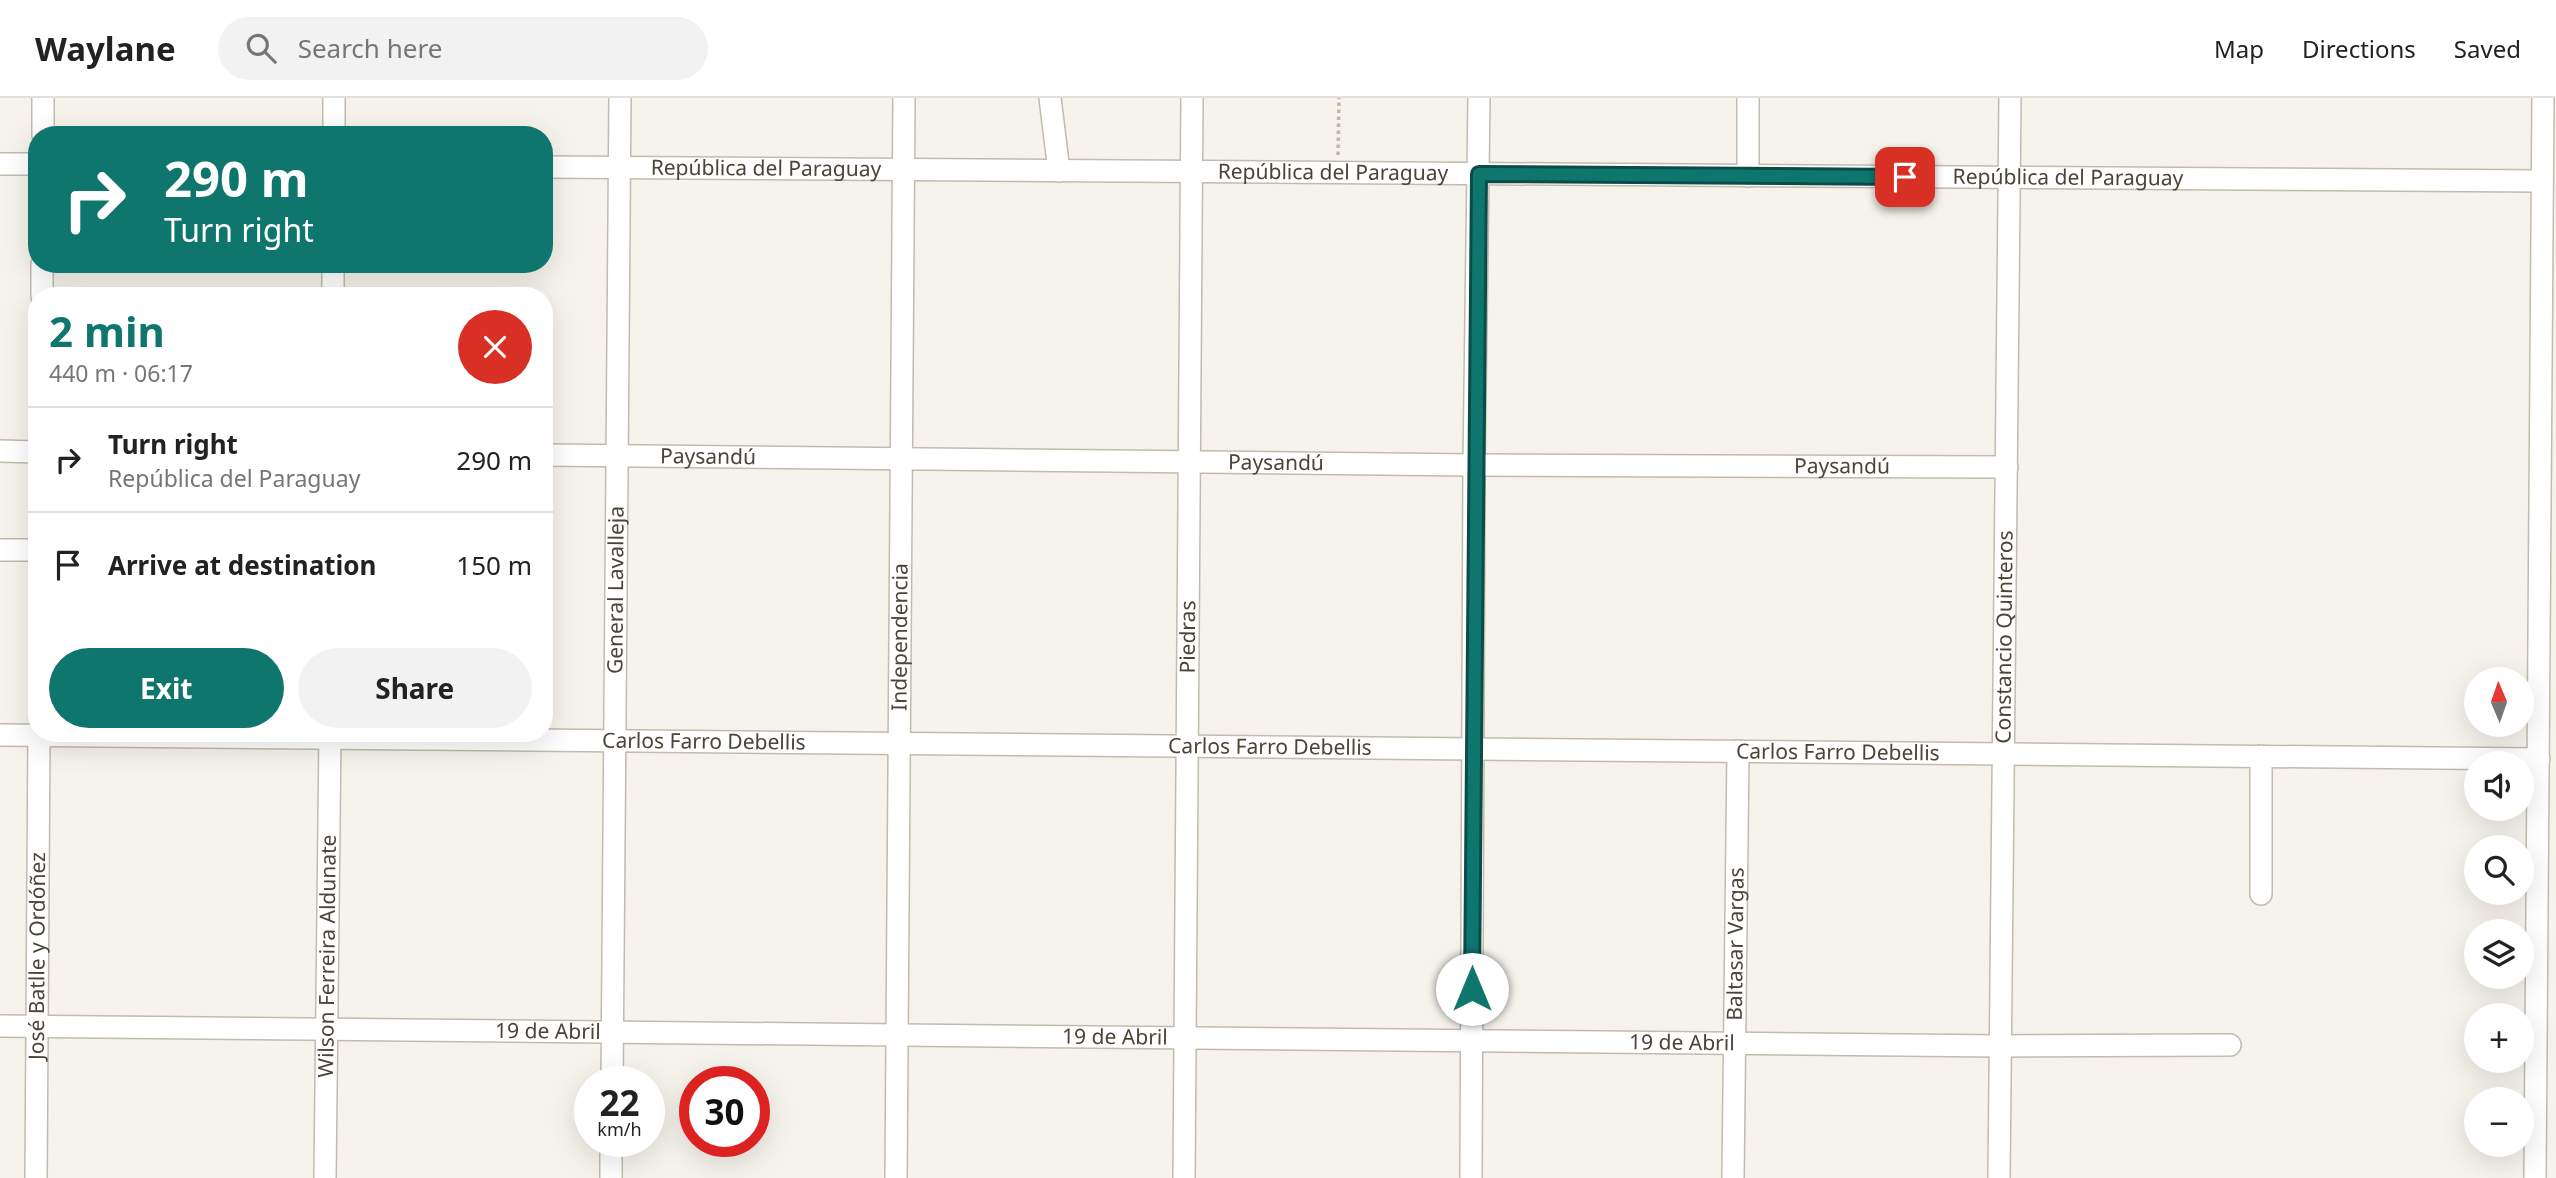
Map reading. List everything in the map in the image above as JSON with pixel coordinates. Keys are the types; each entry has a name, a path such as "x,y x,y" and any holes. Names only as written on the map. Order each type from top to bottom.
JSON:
{"street":[{"path":"43,98 43,126"},
{"path":"334,98 334,126"},
{"name":"General Lavalleja","path":"612,1066 620,98"},
{"name":"Independencia","path":"896,1178 904,98"},
{"path":"1050,98 1059,171"},
{"name":"Piedras","path":"1184,1178 1192,98"},
{"path":"1471,1178 1474,466 1479,98"},
{"path":"1748,98 1748,176"},
{"name":"Constancio Quinteros","path":"1999,1178 2010,98"},
{"path":"2535,1178 2543,98"},
{"path":"0,164 28,164"},
{"name":"República del Paraguay","path":"553,167 2542,181"},
{"path":"0,451 28,452"},
{"name":"Paysandú","path":"553,455 1189,460 1474,466 2007,467"},
{"path":"0,550 28,550"},
{"name":"Carlos Farro Debellis","path":"0,735 28,734"},
{"name":"Carlos Farro Debellis","path":"553,740 900,746 2539,759"},
{"name":"José Batlle y Ordóñez","path":"36,1178 39,742"},
{"name":"Wilson Ferreira Aldunate","path":"325,1178 330,742"},
{"name":"Baltasar Vargas","path":"1732,1178 1738,751"},
{"path":"2261,756 2261,894"},
{"name":"19 de Abril","path":"0,1026 613,1030 1472,1042 2230,1045"},
{"path":"611,1157 611,1178"}],"path":[{"path":"1338,173 1339,98"}],"route":[{"path":"1472,989 1474,466 1479,174 1905,177"}]}
